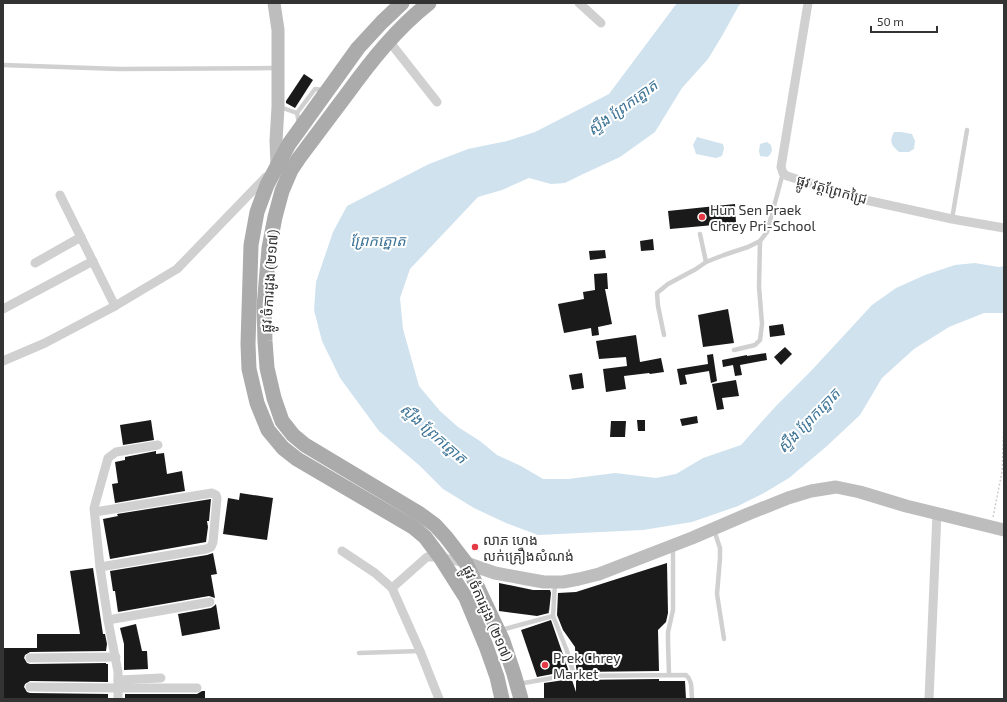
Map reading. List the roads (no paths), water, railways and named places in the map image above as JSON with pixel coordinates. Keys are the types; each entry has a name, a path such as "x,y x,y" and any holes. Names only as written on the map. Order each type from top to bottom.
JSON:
{"main road":[{"name":"ផ្លូវ ចំការដូង (២១៧)","path":"402,3 358,48 327,91 299,120 289,144 284,168 282,191 269,248 264,308 267,368 274,398 282,421 293,435 305,445 420,514 435,525 466,563 503,642 521,699"},
{"name":"ផ្លូវ ចំការដូង (២១៧)","path":"429,3 388,41 284,168 267,185 257,212 251,245 248,344 249,369 257,403 268,430 283,448 297,459 413,527 425,537 440,557 466,598 486,646 497,677 502,699"},
{"path":"249,307 264,308"}],"street":[{"path":"3,361 45,343 116,306 177,269 284,168 276,141 278,107 278,30 274,3"},
{"path":"579,3 601,23"},
{"name":"ផ្លូវ វត្តព្រែកជ្រៃ","path":"808,3 781,167 783,174 861,199 952,219 1004,228"},
{"path":"388,41 437,102"},
{"path":"60,195 116,306"},
{"path":"35,263 81,238"},
{"path":"3,309 93,261"},
{"path":"118,699 118,672 100,567 94,508 108,458 116,452 158,445"},
{"path":"392,588 427,557 440,557 466,563 501,574 538,581 563,582 579,579 599,574 788,498 811,491 836,487 860,492 906,506 998,528"},
{"path":"95,512 212,493 216,495 217,498 213,542 211,546 206,549 100,567"},
{"path":"929,699 937,513"},
{"path":"342,551 375,573 392,588 440,699"},
{"path":"108,620 210,602"},
{"path":"30,658 116,657"},
{"path":"118,684 161,678"},
{"path":"30,687 118,684 197,688"}],"lane":[{"path":"3,65 119,69 278,68"},
{"path":"278,107 299,120"},
{"path":"952,219 967,130"},
{"path":"664,336 657,293 668,284 706,262 724,254 748,247 760,241 767,232 783,174"},
{"path":"700,234 706,262"},
{"path":"734,350 755,345 760,340 762,324 758,287 760,241"},
{"path":"714,528 720,548 717,594 724,639"},
{"path":"669,674 668,632 673,610 673,545"},
{"path":"555,582 553,616 567,650 574,675"},
{"path":"498,631 553,616"},
{"path":"360,653 420,650"},
{"path":"517,684 546,678 574,675 686,675 689,677 692,699"}],"water":[{"name":"ព្រែកត្នោត","path":"677,3 741,3 708,59 682,88 655,132 620,157 565,183 551,184 529,178 502,190 478,197 410,269 400,298 403,329 419,386 440,411 458,427 480,441 497,455 521,466 543,479 568,479 615,473 656,478 676,474 703,458 741,445 872,305 896,288 925,275 955,265 975,263 999,267 1004,266 1004,313 984,313 949,327 914,349 882,378 860,415 827,446 789,478 738,506 692,522 643,530 538,535 506,523 474,508 443,489 420,466 379,431 340,378 322,341 314,310 316,282 333,232 347,206 429,164 468,149 507,141 535,132 609,94"},
{"path":"894,132 912,134 915,141 914,149 909,152 899,152 891,141"},
{"path":"697,137 723,144 724,149 722,156 716,158 696,154 693,145"},
{"path":"767,142 771,145 772,150 770,155 767,157 760,156 760,144"}],"place":[{"name":"Hun Sen Praek Chrey Pri-School","path":"702,217"},
{"name":"លាភ ហេង លក់គ្រឿងសំណង់","path":"475,547"},
{"name":"Prek Chrey Market","path":"545,665"}],"water label":[{"name":"ស្ទឹង ព្រែកត្នោត","path":"622,107"},
{"name":"ស្ទឹង ព្រែកត្នោត","path":"808,420"},
{"name":"ស្ទឹង ព្រែកត្នោត","path":"434,433"}]}
